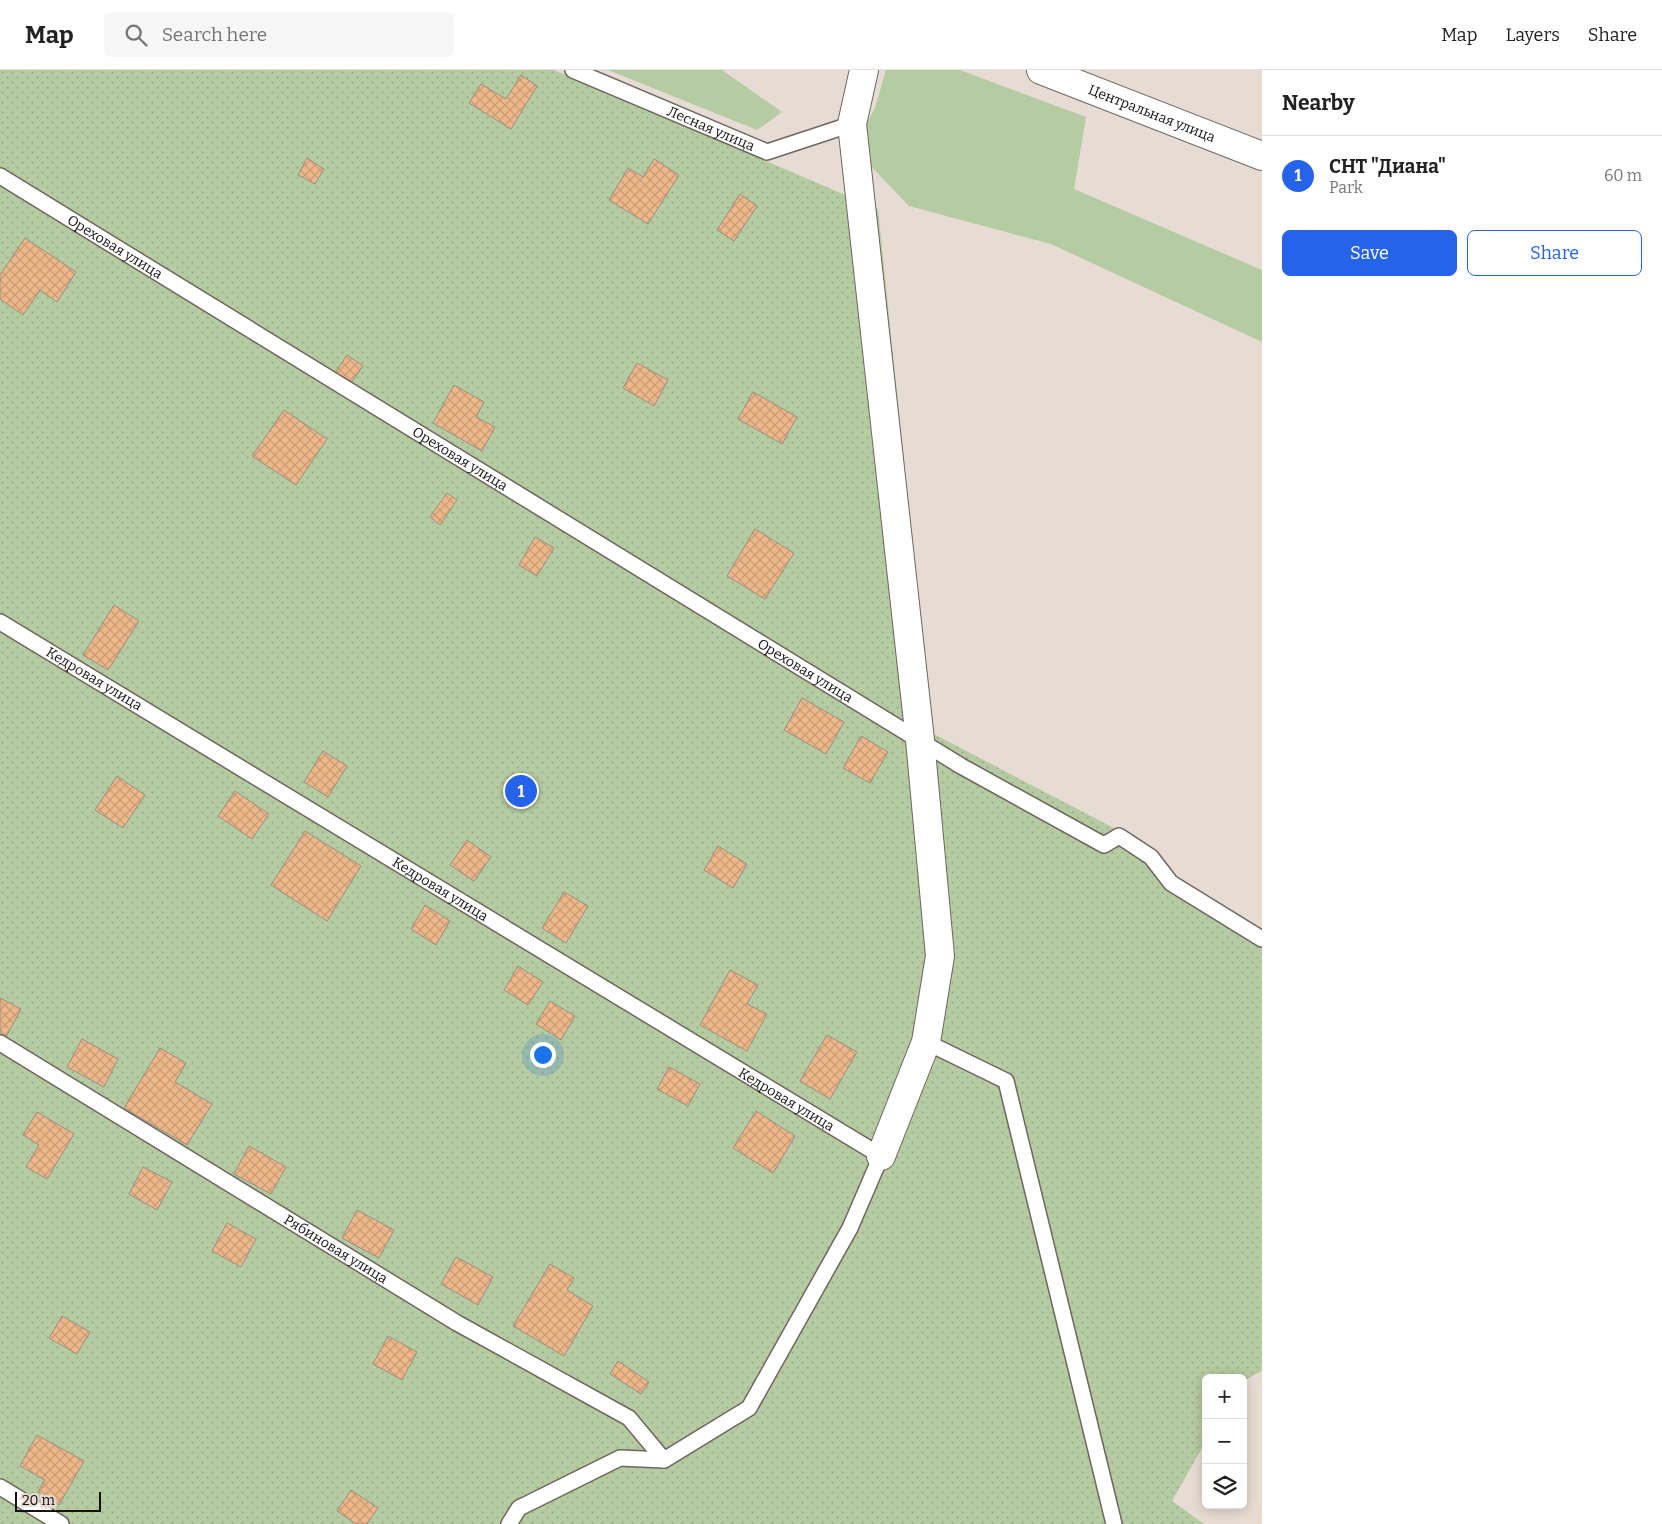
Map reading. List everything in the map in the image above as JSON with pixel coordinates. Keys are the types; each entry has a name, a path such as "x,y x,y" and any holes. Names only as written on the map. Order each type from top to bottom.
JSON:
{"street":[{"path":"864,70 852,124 920,740 940,956 926,1042 881,1156"},
{"name":"Центральная улица","path":"1041,70 1262,156"}],"lane":[{"name":"Лесная улица","path":"573,70 767,152 852,124"},
{"name":"Ореховая улица","path":"0,176 962,766 1104,845 1120,836 1151,857 1171,882 1262,939"},
{"name":"Кедровая улица","path":"0,622 224,756 660,1024 881,1156"},
{"path":"926,1042 1006,1082 1114,1524"},
{"name":"Рябиновая улица","path":"0,1043 457,1323 629,1418 664,1460"},
{"path":"509,1524 519,1508 620,1458 664,1460 749,1408 850,1228 881,1156"},
{"path":"0,1487 61,1524"}],"green space":[{"path":"0,70 554,70 878,209 932,733 1154,849 1173,877 1262,933 1262,1371 1247,1379 1247,1374 1202,1374 1202,1448 1172,1501 1204,1524 0,1524"},
{"path":"608,70 722,70 782,112 757,130"},
{"path":"886,70 960,70 1086,117 1074,189 1262,270 1262,342 1051,244 909,206 861,156 859,137 875,108"}],"building":[{"path":"521,75 537,86 511,129 469,103 481,84 506,99"},
{"path":"307,158 324,169 315,184 298,175"},
{"path":"654,159 679,175 648,224 609,200 628,168 643,177"},
{"path":"740,194 757,206 734,241 717,230"},
{"path":"25,238 76,272 57,302 40,290 23,315 0,299 0,275"},
{"path":"347,355 363,366 350,384 335,373"},
{"path":"637,363 668,380 654,406 623,388"},
{"path":"454,385 484,402 476,417 495,427 482,451 433,423"},
{"path":"753,392 797,417 782,444 738,419"},
{"path":"284,410 327,439 296,485 252,456"},
{"path":"447,493 457,500 440,525 430,517"},
{"path":"755,529 794,553 765,599 727,576"},
{"path":"535,537 554,548 537,576 519,565"},
{"path":"114,605 139,621 108,670 83,655"},
{"path":"802,698 844,722 826,754 784,730"},
{"path":"861,736 888,752 870,783 843,768"},
{"path":"323,751 347,766 328,797 304,782"},
{"path":"117,776 145,795 123,828 95,810"},
{"path":"235,791 269,814 252,839 218,816"},
{"path":"305,831 361,866 327,921 271,885"},
{"path":"467,840 491,857 474,881 450,865"},
{"path":"718,846 747,864 733,888 704,870"},
{"path":"564,892 588,906 566,943 542,928"},
{"path":"425,905 450,921 436,945 411,929"},
{"path":"518,966 543,982 528,1005 504,990"},
{"path":"730,970 758,985 747,1004 767,1014 747,1051 700,1025"},
{"path":"0,998 21,1009 6,1037 0,1033"},
{"path":"550,1001 575,1016 561,1040 536,1024"},
{"path":"827,1035 857,1052 830,1099 800,1081"},
{"path":"82,1039 118,1059 104,1087 67,1067"},
{"path":"160,1048 186,1063 175,1082 212,1104 187,1145 124,1108"},
{"path":"669,1067 700,1084 688,1106 657,1089"},
{"path":"756,1111 795,1136 773,1173 733,1148"},
{"path":"37,1112 74,1134 47,1179 26,1167 39,1145 23,1135"},
{"path":"249,1146 286,1167 271,1194 234,1174"},
{"path":"143,1167 172,1182 157,1210 129,1194"},
{"path":"357,1210 394,1230 379,1258 342,1238"},
{"path":"227,1223 256,1239 241,1267 212,1251"},
{"path":"456,1257 493,1277 478,1305 441,1284"},
{"path":"550,1264 574,1278 567,1290 593,1306 564,1356 513,1326"},
{"path":"62,1316 90,1332 77,1354 49,1338"},
{"path":"388,1336 417,1352 402,1380 373,1364"},
{"path":"618,1361 649,1382 641,1394 610,1374"},
{"path":"37,1435 84,1461 59,1505 38,1492 45,1480 20,1466"},
{"path":"351,1490 378,1508 367,1524 356,1524 337,1511"}],"place":[{"name":"СНТ \"Диана\"","path":"521,791"}]}
